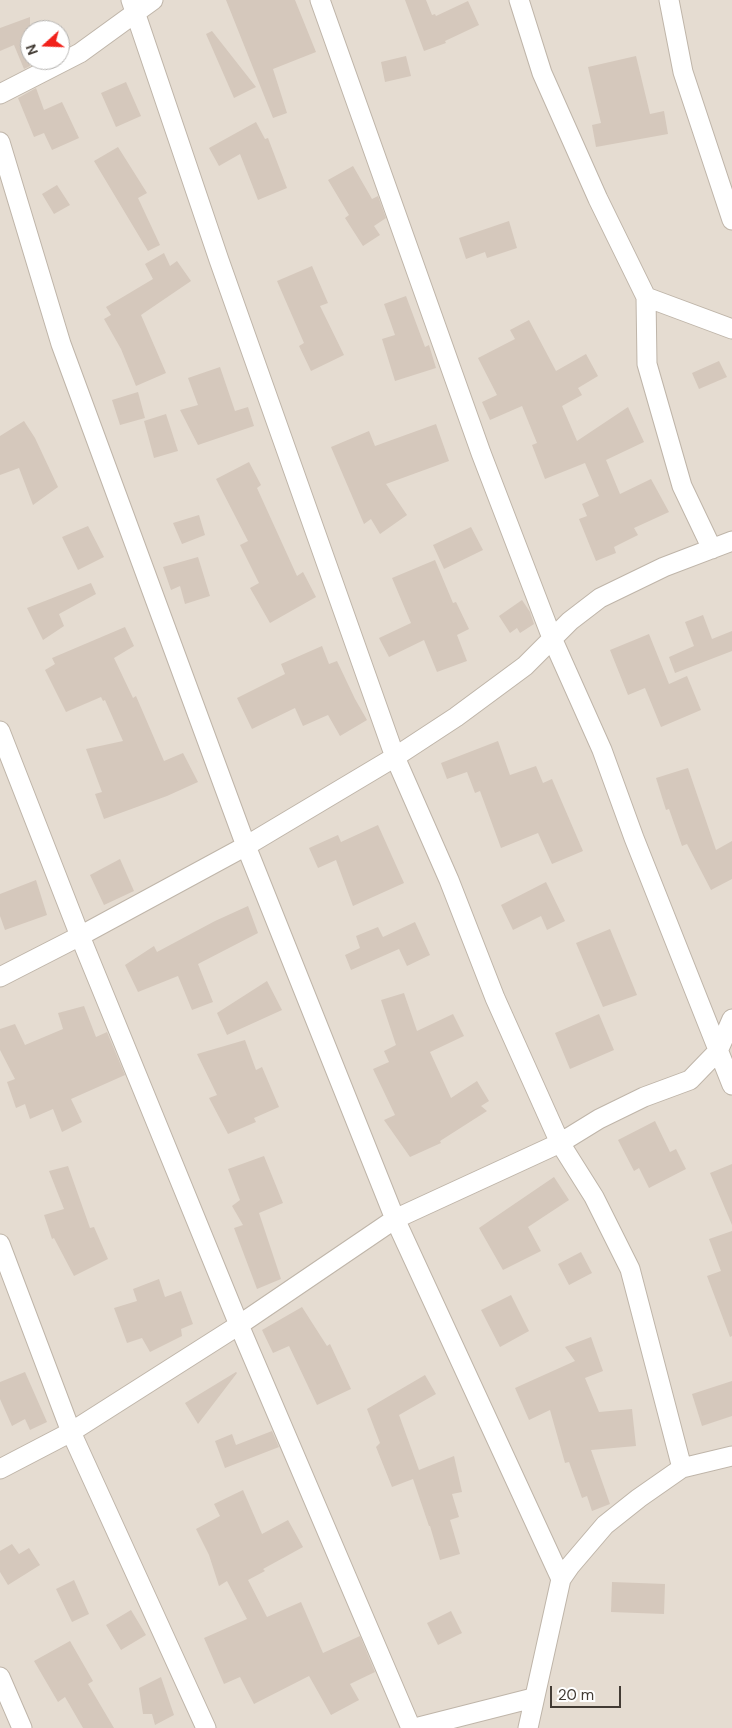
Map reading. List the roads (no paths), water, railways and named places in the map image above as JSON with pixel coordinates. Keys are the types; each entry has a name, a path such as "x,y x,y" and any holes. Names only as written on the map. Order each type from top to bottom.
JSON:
{"street":[{"path":"0,94 80,53 133,6 153,0"},
{"path":"320,0 481,453 552,638 602,750 634,838 732,1085"},
{"path":"519,0 542,72 598,199 646,297 647,364 682,486 712,549"},
{"path":"669,0 683,72 732,220"},
{"path":"133,6 222,269 395,757 448,880 495,998 560,1143 594,1197 630,1270 682,1468"},
{"path":"0,142 60,344 246,846 395,1219 561,1579"},
{"path":"646,297 732,329"},
{"path":"0,977 246,846 395,757 525,666 570,620 600,598 664,567 732,541"},
{"path":"0,731 80,936 239,1325 411,1728"},
{"path":"0,1469 71,1432 239,1325 395,1219 560,1143 599,1119 629,1104 690,1080 718,1052 732,1020"},
{"path":"0,1244 71,1432 206,1728"},
{"path":"528,1728 533,1698 561,1579 570,1566 605,1525 682,1468 732,1456"},
{"path":"0,1677 22,1728"},
{"path":"415,1728 533,1698"}]}
